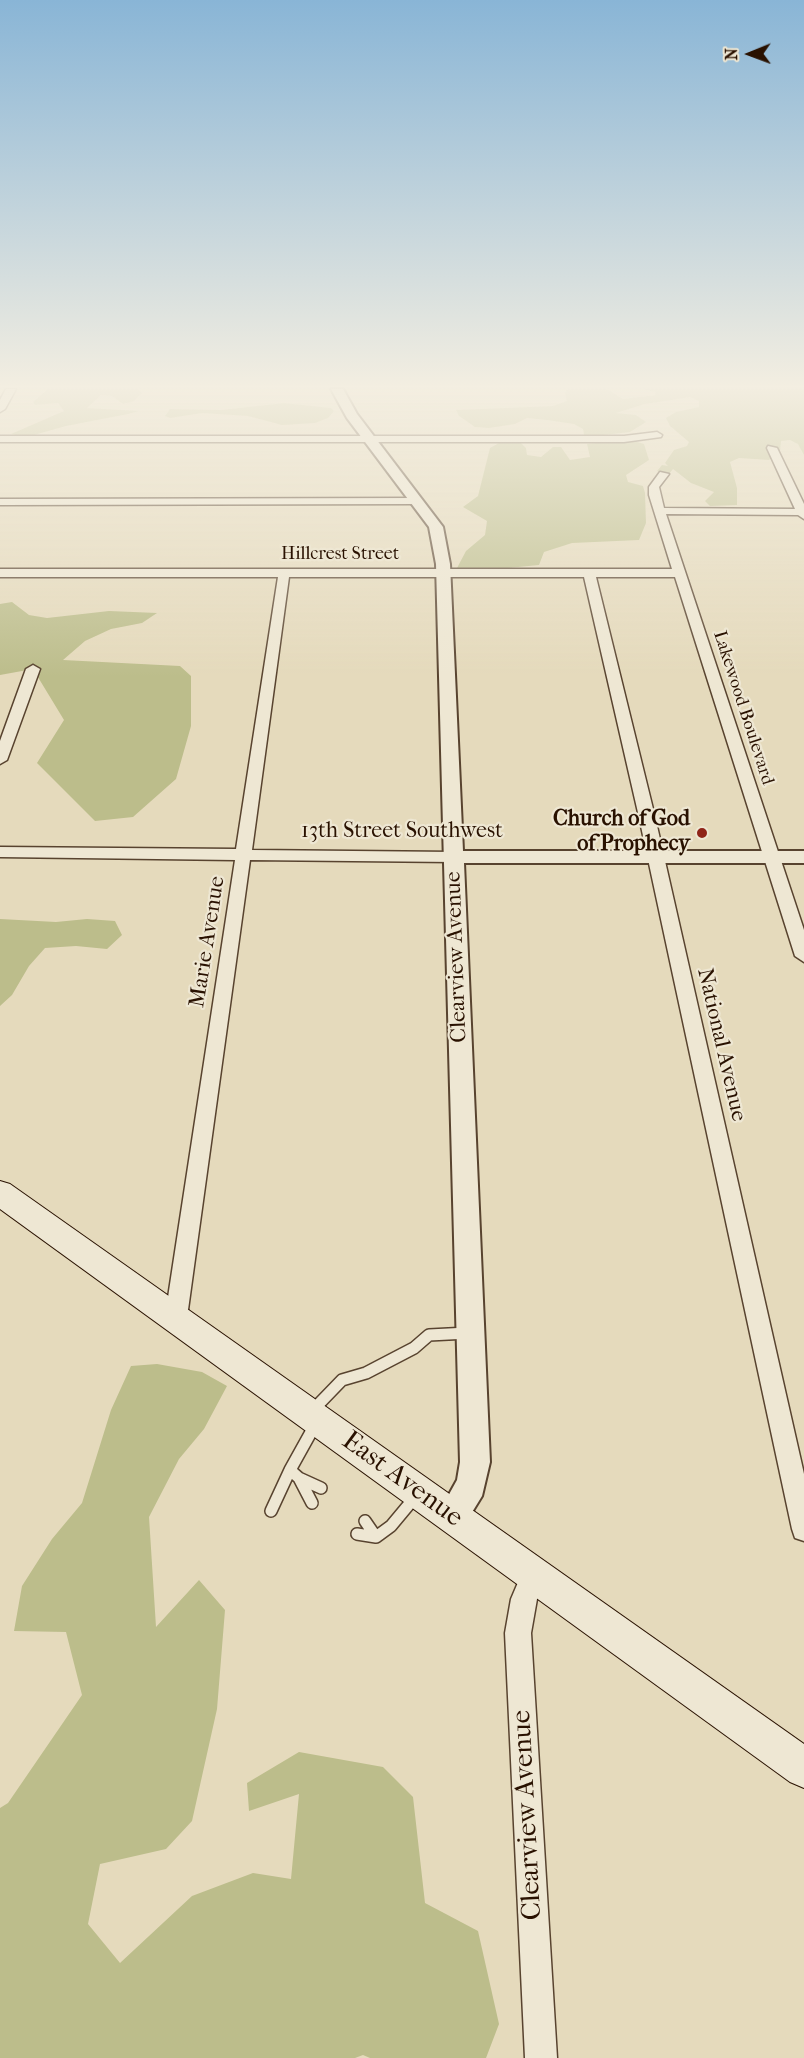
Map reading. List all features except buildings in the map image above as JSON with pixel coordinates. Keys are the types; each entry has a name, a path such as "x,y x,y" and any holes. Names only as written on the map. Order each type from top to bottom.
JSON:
{"main road":[{"name":"East Avenue","path":"0,1192 804,1768"}],"street":[{"name":"Clearview Avenue","path":"404,485 436,527 440,541 442,573 475,1468 471,1485 452,1516"},
{"name":"Lakewood Boulevard","path":"656,485 659,511 804,956"},
{"path":"659,511 803,513 790,485"},
{"path":"0,502 417,501"},
{"name":"Hillcrest Street","path":"0,573 680,573"},
{"name":"Marie Avenue","path":"176,1317 284,573"},
{"name":"National Avenue","path":"589,573 655,857 804,1529"},
{"path":"0,760 33,669"},
{"name":"13th Street Southwest","path":"0,852 244,856 804,857"},
{"name":"Clearview Avenue","path":"534,1575 524,1599 518,1633 542,2058"}],"lane":[{"path":"271,1511 295,1474 314,1417 342,1380 366,1373 414,1348 429,1335 470,1333"},
{"path":"295,1474 321,1488"},
{"path":"295,1474 312,1503"},
{"path":"357,1534 375,1537 391,1526 419,1492"},
{"path":"366,1521 375,1537"}],"green space":[{"path":"481,485 639,485 643,486 645,493 646,523 639,540 572,543 544,552 539,565 487,570 457,568 466,551 485,535 487,521 463,507 478,496"},
{"path":"696,485 736,485 737,505 710,506 705,501 714,492"},
{"path":"12,602 29,615 47,618 109,611 157,613 142,623 111,629 85,641 63,660 180,666 191,676 191,726 176,779 133,817 95,821 37,763 64,720 33,669 0,675 0,604"},
{"path":"0,919 56,922 87,919 115,921 122,935 107,949 76,946 45,948 29,966 12,995 0,1006"},
{"path":"157,1364 202,1372 227,1386 204,1429 179,1459 149,1517 156,1627 199,1580 225,1610 217,1709 192,1821 166,1849 100,1864 88,1924 120,1963 192,1896 253,1873 291,1879 299,1794 249,1811 247,1783 299,1752 383,1767 413,1797 425,1903 478,1931 499,2024 486,2058 370,2058 363,2055 355,2058 0,2058 0,1808 8,1803 82,1695 66,1632 14,1631 22,1586 52,1539 82,1503 111,1410 131,1366"}],"place":[{"name":"Church of God of Prophecy","path":"702,833"}]}
